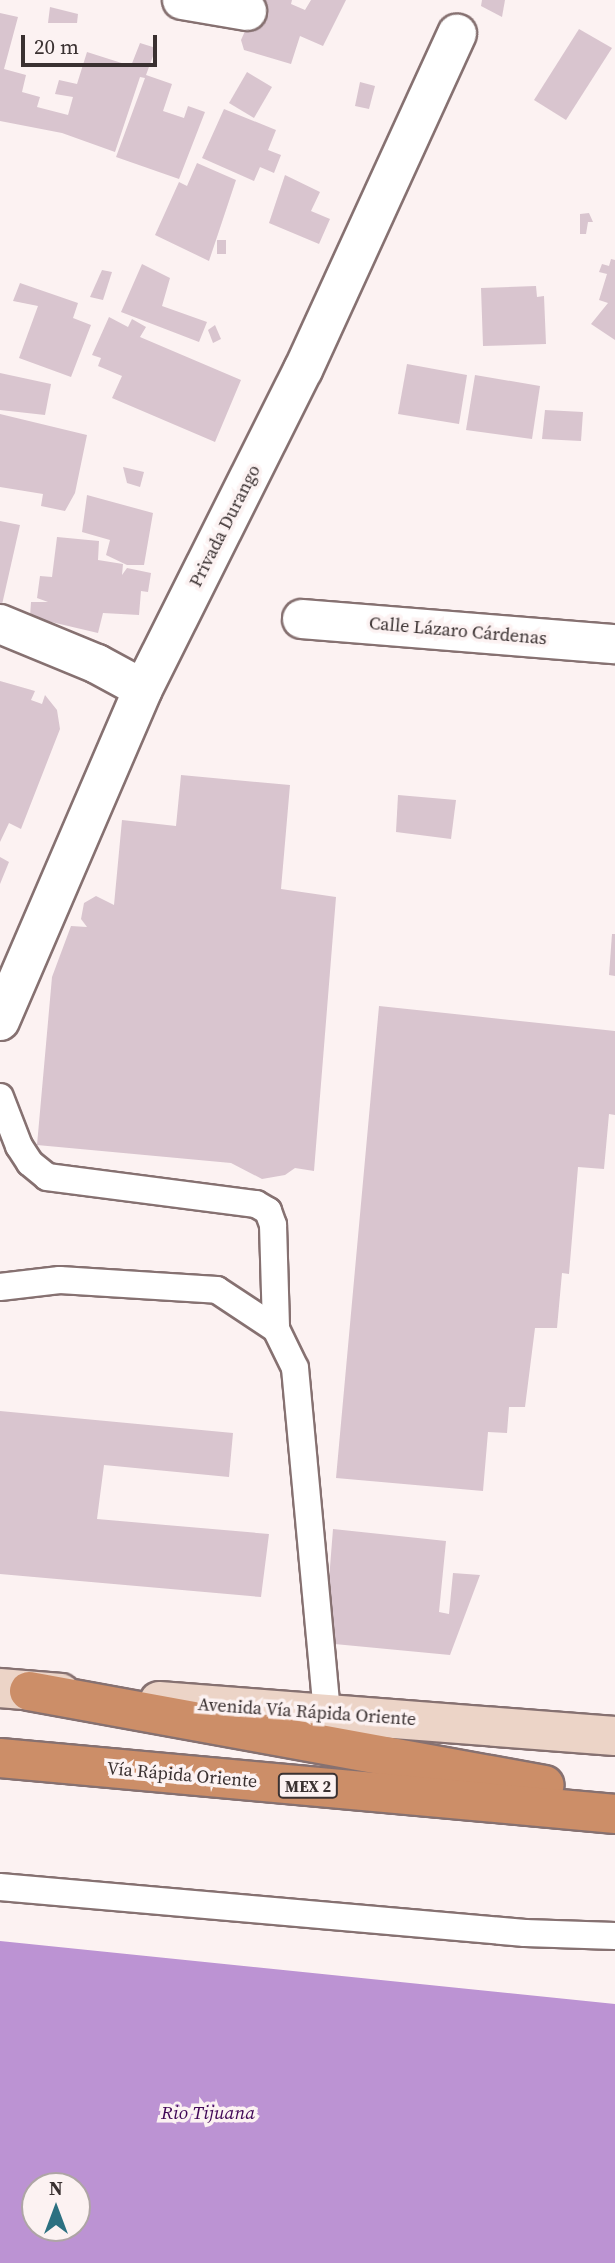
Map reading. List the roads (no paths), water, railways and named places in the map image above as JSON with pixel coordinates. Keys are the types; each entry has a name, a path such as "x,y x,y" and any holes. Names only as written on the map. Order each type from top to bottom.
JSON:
{"highway":[{"path":"15,1689 615,1798"},
{"name":"Vía Rápida Oriente","path":"0,1758 615,1814"}],"main road":[{"name":"Avenida Vía Rápida Oriente","path":"15,1689 615,1736"}],"street":[{"path":"182,0 247,11"},
{"name":"Privada Durango","path":"0,1021 143,689 303,370 457,34"},
{"name":"Calle Lázaro Cárdenas","path":"302,619 615,644"},
{"path":"0,624 97,664 143,689"}],"lane":[{"path":"0,1097 19,1146 30,1163 47,1177 256,1204 268,1211 274,1225 276,1329 295,1368 327,1713"},
{"path":"0,1287 60,1280 217,1290 276,1329"},
{"path":"0,1887 526,1933 615,1936"}],"water":[{"name":"Rio Tijuana","path":"0,1941 615,2004 615,2263 0,2263"}]}
